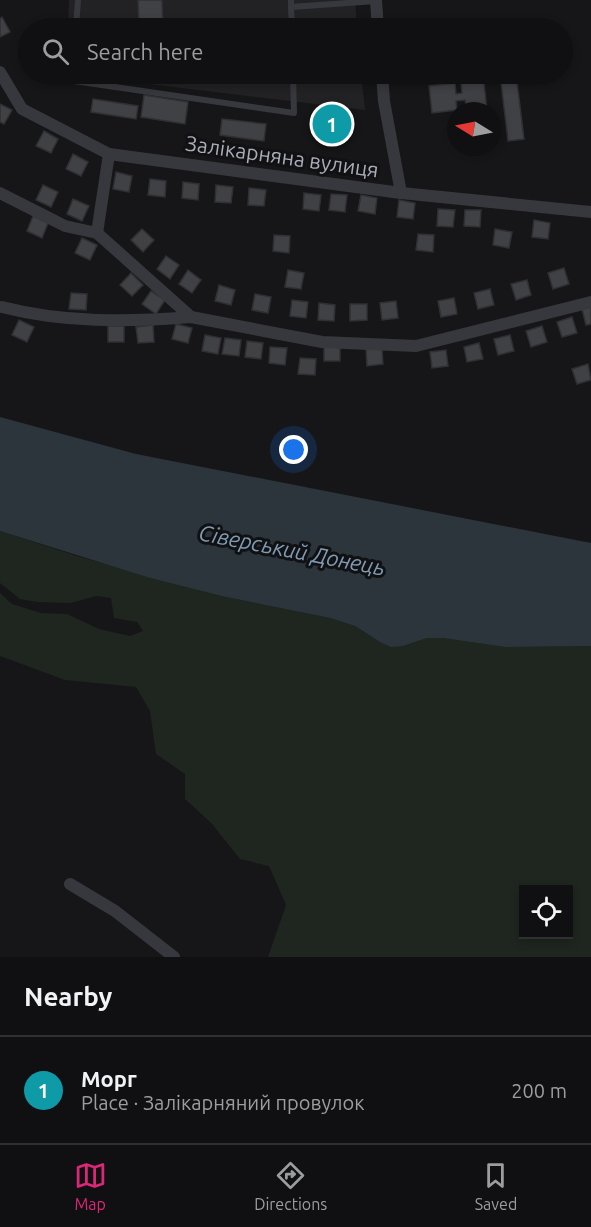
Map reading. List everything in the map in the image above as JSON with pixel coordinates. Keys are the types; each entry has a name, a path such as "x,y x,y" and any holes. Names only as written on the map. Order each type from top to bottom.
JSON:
{"street":[{"path":"376,1 377,18"},
{"name":"Залікарняна вулиця","path":"0,72 22,109 109,154 401,193 591,212"},
{"path":"383,84 401,193"},
{"path":"97,233 109,154"},
{"path":"0,193 66,226 97,233 191,317"},
{"path":"2,307 34,316 128,322 191,317 322,342 416,345 591,302"},
{"path":"70,884 115,912 174,957"}],"lane":[{"path":"77,18 78,0"},
{"path":"292,18 291,3 376,1"},
{"path":"95,84 294,113 293,84"}],"shaded area":[{"path":"69,0 355,0 356,18 68,18"},
{"path":"149,84 362,84 365,110"},
{"path":"0,531 80,557 226,597 330,618 355,626 380,642 403,646 427,638 443,638 505,647 591,646 591,957 268,957 286,905 269,866 240,859 212,824 185,799 185,774 156,754 150,711 136,687 65,680 0,656 0,593 12,604 41,613 67,614 99,629 130,636 143,631 137,622 114,618 111,598 96,596 71,603 20,599 0,583"}],"water":[{"name":"Сіверський Донець","path":"0,417 136,454 591,543 591,646 505,647 443,638 427,638 403,646 391,647 355,626 330,618 226,597 147,577 0,531"}],"building":[{"path":"138,0 162,0 163,18 139,18"},
{"path":"2,17 10,32 0,37 0,19"},
{"path":"455,84 456,94 462,93 461,84 484,84 486,102 465,102 465,100 447,102 447,111 432,113 429,86"},
{"path":"501,84 517,84 524,139 508,141"},
{"path":"144,95 188,102 185,124 141,117"},
{"path":"93,99 138,106 136,119 91,112"},
{"path":"0,104 12,110 4,124 0,122"},
{"path":"339,114 341,131 325,133 323,117"},
{"path":"222,119 266,124 264,141 220,135"},
{"path":"44,131 58,139 51,153 36,146"},
{"path":"73,154 88,162 81,176 66,169"},
{"path":"116,172 132,176 129,192 113,189"},
{"path":"150,179 166,181 165,197 148,195"},
{"path":"183,182 199,184 198,200 182,198"},
{"path":"43,185 58,192 51,207 36,200"},
{"path":"216,185 233,187 231,203 215,202"},
{"path":"249,188 266,190 264,206 248,205"},
{"path":"304,193 321,195 319,211 303,209"},
{"path":"331,194 347,195 345,212 329,210"},
{"path":"361,195 377,198 375,214 358,211"},
{"path":"73,199 89,206 82,221 67,214"},
{"path":"399,200 415,203 413,219 397,217"},
{"path":"438,209 455,210 453,227 437,226"},
{"path":"465,210 481,210 480,227 464,226"},
{"path":"33,216 48,223 42,238 27,231"},
{"path":"534,220 550,223 548,239 532,237"},
{"path":"142,229 154,240 143,252 131,240"},
{"path":"495,229 512,232 509,248 493,245"},
{"path":"418,234 434,235 433,252 416,250"},
{"path":"274,235 290,236 289,253 273,251"},
{"path":"82,238 97,245 90,260 75,253"},
{"path":"166,256 179,265 170,279 157,269"},
{"path":"564,268 569,284 553,289 548,273"},
{"path":"188,270 201,280 192,293 179,284"},
{"path":"288,270 304,273 301,289 285,287"},
{"path":"131,273 143,285 132,296 120,285"},
{"path":"527,280 531,295 516,300 511,284"},
{"path":"219,285 235,290 231,305 215,301"},
{"path":"490,289 494,305 478,309 474,293"},
{"path":"151,291 165,300 156,314 142,304"},
{"path":"71,293 87,294 86,310 69,309"},
{"path":"255,294 271,297 268,313 252,310"},
{"path":"454,298 457,314 441,317 438,301"},
{"path":"292,300 308,302 306,318 290,316"},
{"path":"396,301 398,318 382,320 380,303"},
{"path":"319,303 335,305 334,321 318,320"},
{"path":"350,304 367,304 367,320 350,321"},
{"path":"591,307 591,324 586,325 582,309"},
{"path":"572,317 577,333 562,337 557,322"},
{"path":"19,320 34,327 27,342 12,335"},
{"path":"176,324 192,328 188,343 172,339"},
{"path":"153,325 154,342 138,343 136,327"},
{"path":"108,326 124,326 124,342 108,342"},
{"path":"542,326 547,342 531,347 526,331"},
{"path":"205,335 221,338 218,354 202,351"},
{"path":"510,335 514,351 498,355 494,339"},
{"path":"225,338 241,340 239,356 222,354"},
{"path":"247,341 263,343 261,359 245,357"},
{"path":"479,343 483,359 467,362 464,347"},
{"path":"324,345 340,345 340,361 324,361"},
{"path":"270,347 287,348 285,365 269,363"},
{"path":"382,348 383,364 367,366 366,349"},
{"path":"446,350 448,366 432,368 430,352"},
{"path":"300,358 316,359 315,375 298,374"},
{"path":"588,364 591,380 577,384 572,369"}],"place":[{"name":"Морг","path":"332,124"}]}
